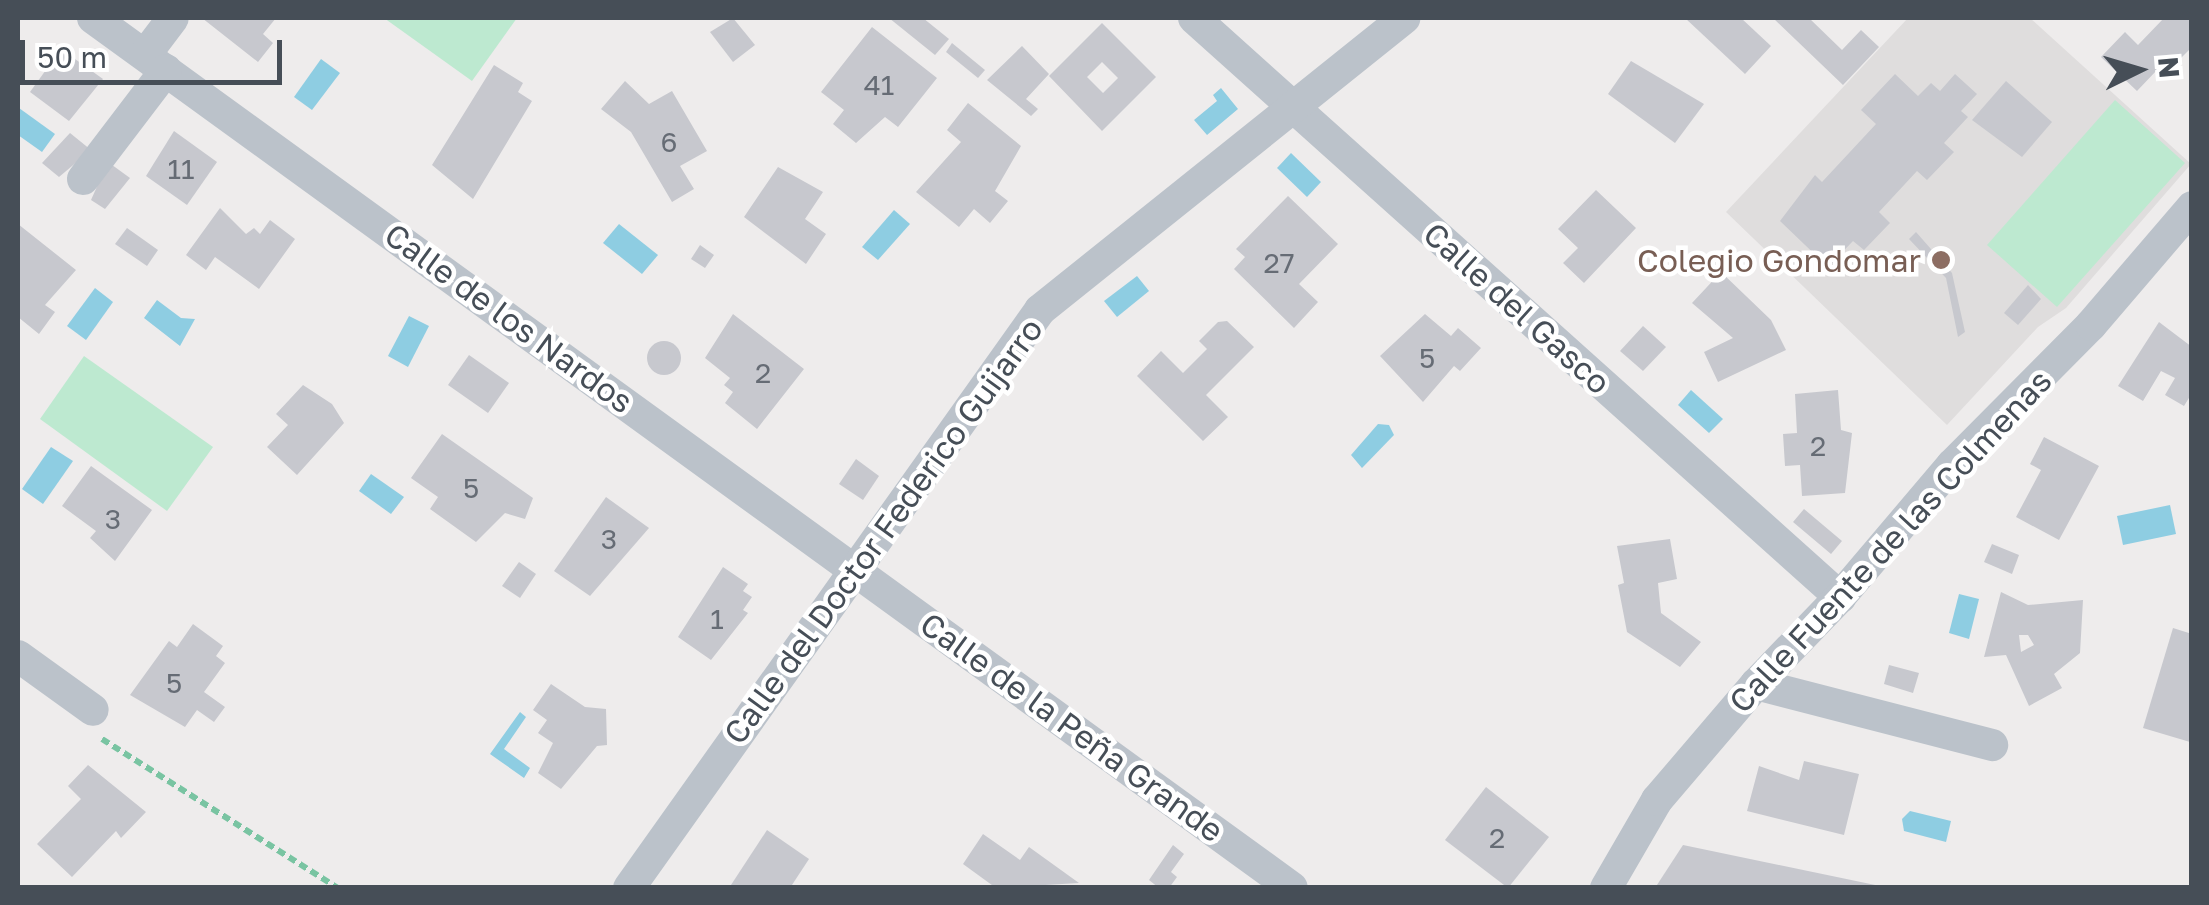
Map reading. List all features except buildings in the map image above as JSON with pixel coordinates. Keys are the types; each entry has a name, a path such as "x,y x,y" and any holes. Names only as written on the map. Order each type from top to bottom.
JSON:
{"street":[{"name":"Calle de los Nardos","path":"93,18 852,567"},
{"path":"83,180 156,63 173,18"},
{"name":"Calle del Gasco","path":"1194,18 1840,597"},
{"name":"Calle del Doctor Federico Guijarro","path":"629,888 852,567 1040,310 1404,18"},
{"name":"Calle Fuente de las Colmenas","path":"1606,888 1657,800 1756,684 1840,597 1952,464 2091,325 2192,206"},
{"name":"Calle de la Peña Grande","path":"852,567 1292,888"},
{"path":"18,656 93,710"},
{"path":"1756,684 1992,745"}],"path":[{"path":"93,710 93,734 338,888"}],"shaded area":[{"name":"Colegio Gondomar","path":"1908,18 2030,18 2191,164 2066,308 2038,327 1947,425 1726,212"}],"green space":[{"path":"384,18 517,18 472,81"},
{"path":"2115,100 2185,163 2057,307 1987,245"},
{"path":"84,356 213,447 167,511 40,419"}],"water":[{"path":"321,59 340,73 312,110 294,97"},
{"path":"1221,88 1238,109 1207,135 1194,120 1217,101 1213,95"},
{"path":"19,108 55,134 42,152 18,135"},
{"path":"1291,153 1321,182 1307,197 1277,168"},
{"path":"894,210 910,224 878,260 862,247"},
{"path":"619,224 658,255 642,274 603,243"},
{"path":"1137,276 1149,291 1117,317 1104,301"},
{"path":"95,288 113,302 86,340 67,326"},
{"path":"157,300 181,318 195,319 180,346 144,318"},
{"path":"409,316 429,326 408,367 388,356"},
{"path":"1691,390 1723,419 1709,433 1678,405"},
{"path":"1378,424 1389,425 1394,435 1362,468 1351,455"},
{"path":"51,447 73,461 43,504 22,489"},
{"path":"371,474 404,497 391,514 359,491"},
{"path":"2170,505 2176,534 2123,545 2117,516"},
{"path":"1959,594 1979,599 1969,639 1949,633"},
{"path":"520,712 526,717 504,749 530,768 524,778 490,754"},
{"path":"1910,811 1951,821 1946,842 1904,831 1902,819"}],"place":[{"name":"Colegio Gondomar","path":"1941,260"}]}
